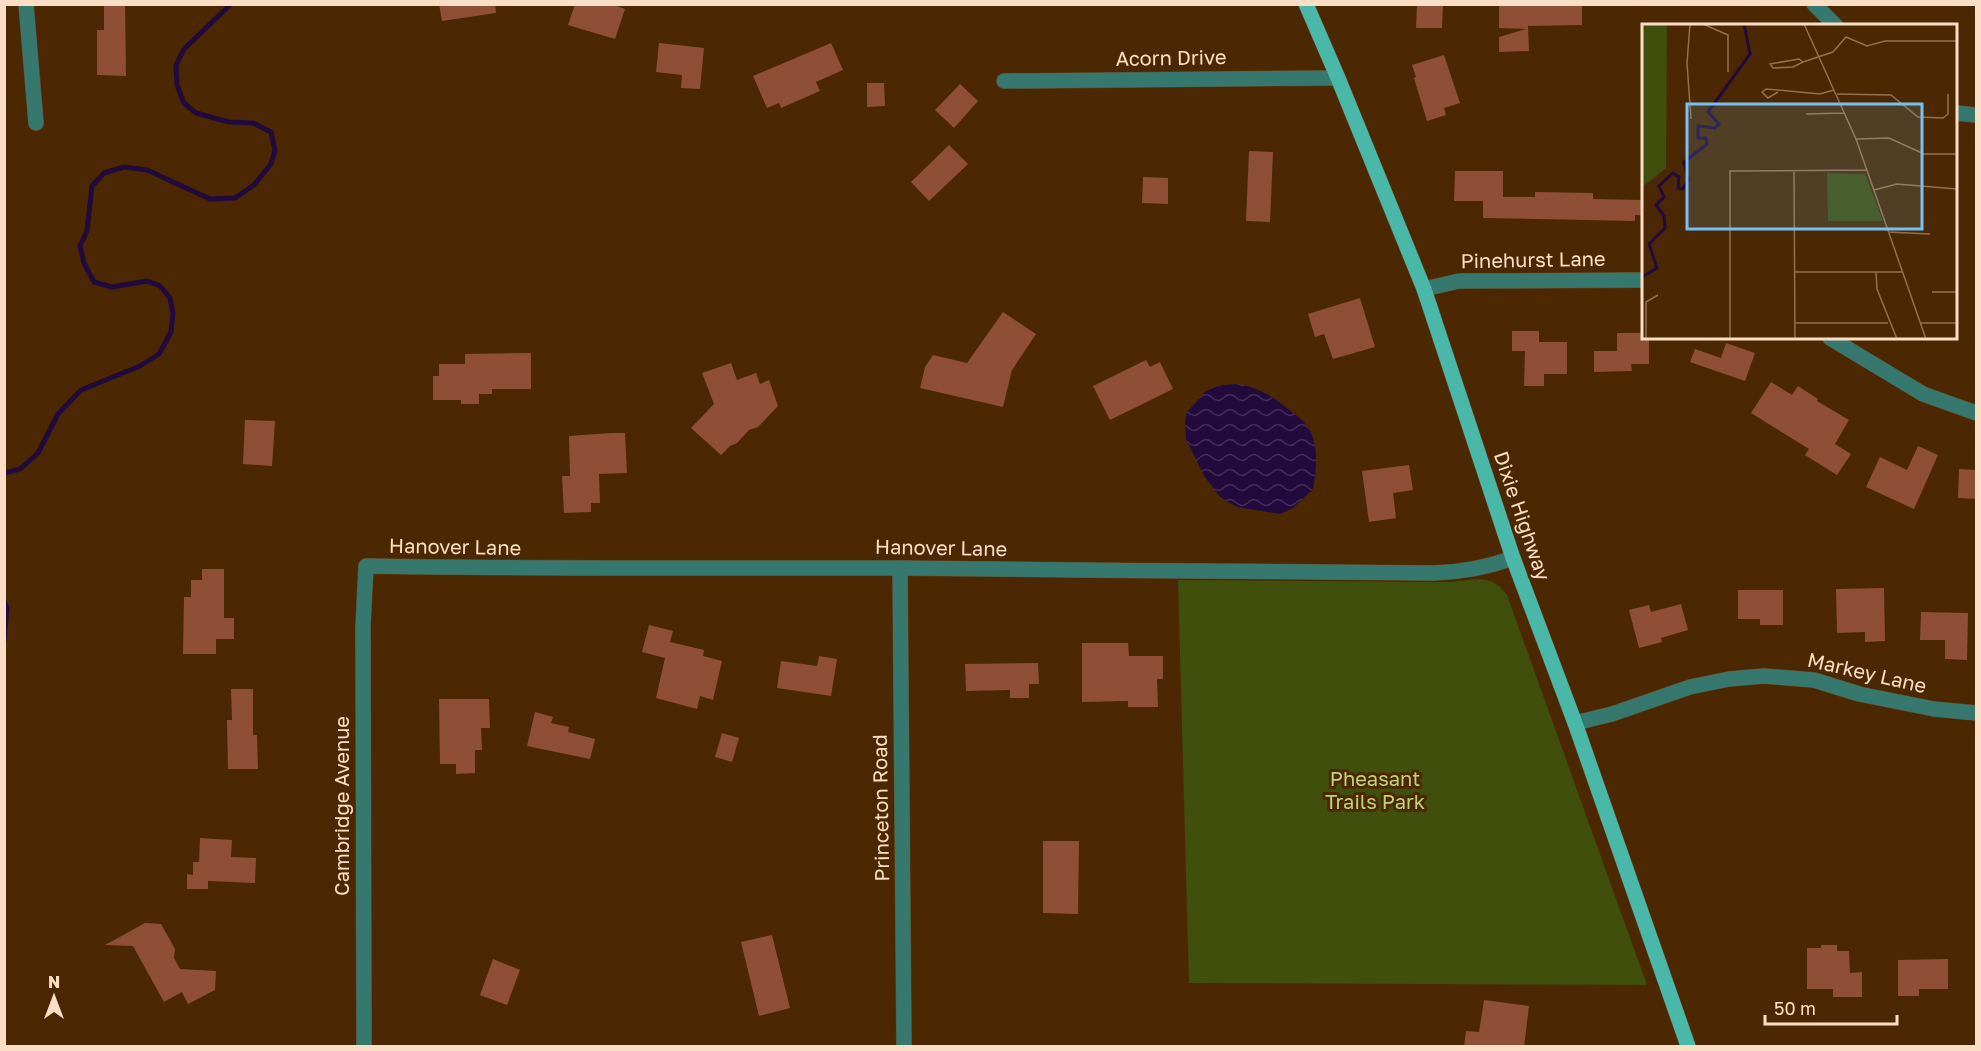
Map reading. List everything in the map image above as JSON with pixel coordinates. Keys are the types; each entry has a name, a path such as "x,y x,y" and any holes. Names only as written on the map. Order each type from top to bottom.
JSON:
{"main road":[{"name":"Dixie Highway","path":"1306,4 1424,290 1513,558 1575,723 1688,1047"}],"street":[{"path":"26,4 36,123"},
{"path":"1814,4 1834,24"},
{"name":"Acorn Drive","path":"1004,81 1338,78"},
{"path":"1957,113 1977,115"},
{"name":"Pinehurst Lane","path":"1424,290 1460,281 1642,280"},
{"path":"1832,339 1923,394 1977,413"},
{"name":"Hanover Lane","path":"366,566 533,569 900,568 1434,573 1465,572 1513,558"},
{"name":"Cambridge Avenue","path":"364,1047 363,626 366,566"},
{"name":"Princeton Road","path":"900,568 904,1047"},
{"name":"Markey Lane","path":"1575,723 1612,714 1690,687 1729,679 1764,676 1814,680 1859,694 1934,710 1977,713"}],"green space":[{"name":"Pheasant Trails Park","path":"1476,579 1495,583 1501,588 1507,595 1647,985 1189,983 1178,580 1452,582"}],"water":[{"path":"1237,384 1256,389 1296,415 1308,428 1315,444 1316,471 1313,489 1293,508 1280,514 1237,507 1220,497 1204,476 1186,439 1187,412 1206,391 1221,385"}],"building":[{"path":"104,4 125,4 126,76 97,75 97,30 104,30"},
{"path":"439,4 495,4 496,13 442,21"},
{"path":"575,4 611,4 625,9 615,39 568,25"},
{"path":"1417,4 1443,4 1442,28 1416,28"},
{"path":"1499,4 1582,4 1582,25 1528,26 1529,51 1499,52 1499,37 1526,29 1499,28"},
{"path":"659,43 704,48 700,89 681,88 682,75 656,72"},
{"path":"831,43 843,70 816,82 820,91 781,108 779,103 767,108 753,76"},
{"path":"1444,55 1460,103 1444,108 1446,115 1427,121 1412,65"},
{"path":"867,83 884,83 885,106 867,107"},
{"path":"960,84 978,101 954,128 935,110"},
{"path":"949,145 968,164 929,201 911,182"},
{"path":"1249,151 1273,152 1270,222 1246,221"},
{"path":"1455,171 1503,171 1503,197 1535,197 1535,192 1593,193 1593,199 1642,200 1642,215 1635,215 1635,221 1483,218 1483,201 1454,201"},
{"path":"1143,177 1168,178 1168,204 1142,203"},
{"path":"1360,298 1375,347 1333,359 1324,334 1315,337 1308,314"},
{"path":"1003,312 1036,334 1012,370 1003,407 920,388 925,367 933,355 967,363"},
{"path":"1512,331 1539,331 1539,342 1567,342 1567,374 1544,374 1544,386 1524,386 1525,351 1512,351"},
{"path":"1617,333 1642,333 1642,339 1649,339 1649,364 1631,364 1632,371 1594,372 1594,351 1617,351"},
{"path":"1726,343 1755,353 1745,381 1690,362 1695,349 1721,358"},
{"path":"531,353 531,389 492,389 492,394 479,394 479,404 461,404 461,400 433,400 433,376 439,376 439,364 465,364 465,354"},
{"path":"1146,360 1150,367 1160,362 1173,389 1110,420 1093,386"},
{"path":"731,363 737,380 756,373 760,384 769,380 778,406 758,427 749,430 721,455 691,428 714,404 702,373"},
{"path":"1771,382 1792,395 1798,386 1818,399 1817,401 1849,420 1835,444 1851,454 1837,475 1805,455 1809,449 1751,413"},
{"path":"245,420 275,421 272,466 243,464"},
{"path":"625,433 627,473 599,474 600,503 591,503 591,512 564,513 562,476 570,476 569,436"},
{"path":"1918,446 1938,455 1914,509 1866,487 1880,457 1907,470"},
{"path":"1409,465 1413,490 1393,493 1396,518 1369,522 1362,471"},
{"path":"1959,469 1977,470 1977,499 1958,498"},
{"path":"202,569 224,569 224,618 234,618 234,639 216,639 216,654 183,654 184,597 191,597 191,580 202,580"},
{"path":"1884,588 1885,641 1865,642 1865,632 1837,633 1836,589"},
{"path":"1738,590 1783,590 1783,625 1760,625 1760,619 1738,619"},
{"path":"1681,604 1688,630 1661,638 1662,642 1639,648 1629,610 1649,605 1651,612"},
{"path":"1921,612 1968,613 1967,660 1945,659 1945,640 1920,640"},
{"path":"649,625 673,631 670,642 704,650 703,656 722,661 713,700 700,696 697,709 656,698 665,658 642,652"},
{"path":"1082,643 1128,643 1129,656 1163,656 1163,679 1157,679 1158,707 1128,707 1128,701 1082,702"},
{"path":"819,656 837,659 831,696 777,688 781,661 817,666"},
{"path":"1038,663 1039,684 1029,684 1029,698 1010,698 1010,690 966,691 965,664"},
{"path":"231,689 253,689 253,735 257,735 258,769 228,769 227,720 232,720"},
{"path":"439,699 489,699 490,728 481,728 482,750 475,750 475,773 456,774 456,764 440,764"},
{"path":"535,712 553,717 551,723 569,727 568,732 595,739 590,759 527,746"},
{"path":"722,733 739,738 732,762 715,757"},
{"path":"200,838 232,840 231,857 256,858 255,883 208,881 208,889 187,889 187,874 193,875 193,862 199,862"},
{"path":"1043,841 1079,841 1078,914 1043,913"},
{"path":"145,923 161,924 175,949 174,958 180,969 216,971 215,990 188,1004 182,992 164,1002 133,946 105,945"},
{"path":"772,935 790,1008 759,1016 741,942"},
{"path":"1821,945 1837,945 1837,951 1849,951 1850,973 1862,972 1862,997 1833,997 1833,989 1807,989 1807,948 1821,948"},
{"path":"493,959 520,970 507,1005 480,995"},
{"path":"1948,959 1948,989 1919,989 1919,996 1898,996 1898,960"},
{"path":"1484,1000 1529,1006 1524,1047 1464,1047 1466,1031 1479,1032"}],"waterway":[{"path":"4,473 20,469 38,453 58,414 81,390 140,366 159,354 171,332 173,313 170,298 160,286 147,281 112,287 94,282 84,263 80,246 87,231 92,186 104,173 124,167 147,170 210,199 235,198 254,185 271,164 275,150 271,132 253,123 229,122 196,113 184,103 177,85 176,65 184,49 231,4"},
{"path":"4,601 7,608 4,641"}]}
